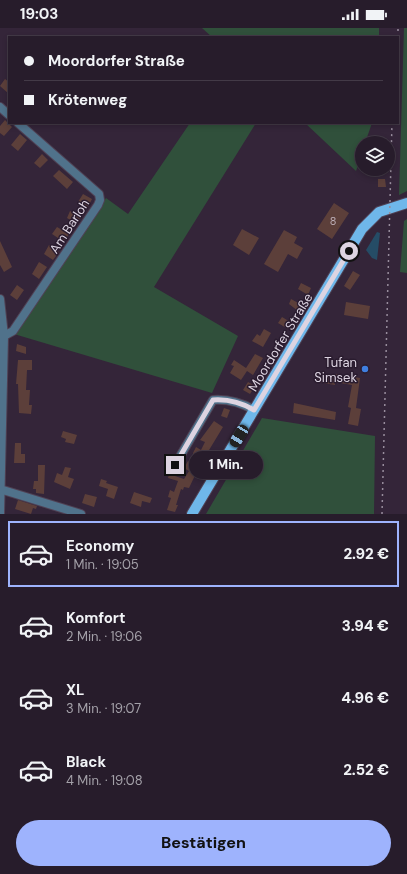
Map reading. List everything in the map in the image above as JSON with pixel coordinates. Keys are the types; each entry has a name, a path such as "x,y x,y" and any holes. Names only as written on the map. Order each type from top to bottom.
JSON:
{"main road":[{"name":"Moordorfer Straße","path":"192,514 362,229 379,212 407,203"}],"street":[{"path":"0,107 8,114"},
{"name":"Am Barloh","path":"4,336 13,331 100,200 99,194 19,124"},
{"path":"0,299 4,336 0,514"},
{"path":"175,465 213,400 234,402 254,410"},
{"path":"0,489 81,514"}],"green space":[{"path":"202,28 379,28 379,36 211,36"},
{"path":"404,28 407,28 407,191 399,195"},
{"path":"189,124 255,124 154,287 238,336 212,393 14,334 106,198 128,214"},
{"path":"306,124 372,124 367,136 355,136 355,170"},
{"path":"407,219 407,273 400,272 404,221"},
{"path":"262,418 375,436 374,514 206,514"}],"water":[{"path":"377,232 380,233 377,260 372,258 366,250"}],"building":[{"path":"5,79 8,81 8,93 0,86"},
{"path":"5,120 12,127 4,136 0,133 0,126"},
{"path":"20,134 27,140 18,151 11,145"},
{"path":"42,154 48,160 40,168 34,163"},
{"path":"59,170 73,182 67,189 53,176"},
{"path":"378,179 385,179 386,187 378,187"},
{"path":"83,194 92,199 88,207 78,202"},
{"path":"334,203 349,213 332,239 317,229"},
{"path":"70,211 81,217 77,224 67,218"},
{"path":"57,227 69,234 64,242 52,234"},
{"path":"242,229 259,238 249,255 233,245"},
{"path":"284,230 297,237 294,243 303,248 297,259 288,254 278,272 264,264"},
{"path":"0,241 12,267 4,272 0,265"},
{"path":"49,245 59,252 53,260 44,254"},
{"path":"39,262 47,267 39,279 32,274"},
{"path":"353,271 360,275 350,290 344,286"},
{"path":"301,283 311,288 308,295 298,289"},
{"path":"17,285 24,290 17,300 10,295"},
{"path":"291,299 302,305 298,311 289,304"},
{"path":"346,302 370,306 368,319 344,315"},
{"path":"282,317 292,323 288,329 278,323"},
{"path":"264,329 271,333 263,347 252,341 257,334 260,336"},
{"path":"17,344 26,347 26,354 16,351"},
{"path":"255,354 263,358 253,375 247,371 241,380 230,373 234,366 231,365 234,360 246,368"},
{"path":"18,360 32,360 32,370 27,370 26,390 30,390 29,405 32,405 31,414 19,413 18,384 16,384"},
{"path":"318,374 336,377 336,374 360,378 356,408 361,409 358,426 348,424 351,408 348,407 352,385 335,382 335,385 317,382"},
{"path":"248,382 255,386 250,394 243,390"},
{"path":"294,403 336,412 335,420 293,413"},
{"path":"224,408 230,410 227,418 221,416"},
{"path":"214,421 223,427 203,460 193,453 196,447 201,450 205,442 200,440"},
{"path":"63,431 77,435 74,444 65,442 66,439 61,437"},
{"path":"15,443 21,443 21,454 25,454 25,463 14,463"},
{"path":"188,461 199,467 189,488 184,487 183,490 181,489 175,512 167,510 171,498 168,497 170,490 174,492 178,481 168,478 170,471 176,473 175,476 184,479 189,471 184,468"},
{"path":"38,465 45,465 44,494 36,493 36,489 33,489 34,481 38,481"},
{"path":"65,467 71,468 68,477 74,479 70,489 54,482 57,473 62,475"},
{"path":"101,479 107,481 106,483 118,487 114,499 106,496 108,489 99,486"},
{"path":"134,492 152,498 150,503 142,501 141,507 130,503"},
{"path":"85,494 97,497 94,507 82,503"},
{"path":"18,500 37,506 36,509 33,508 31,514 15,509"}],"railway":[{"path":"398,28 398,36"},
{"path":"382,514 392,124"}],"place":[{"name":"Tufan Simsek","path":"365,369"}],"route":[{"path":"175,465 204,417 207,407 213,400 234,402 254,410 349,251"}]}
